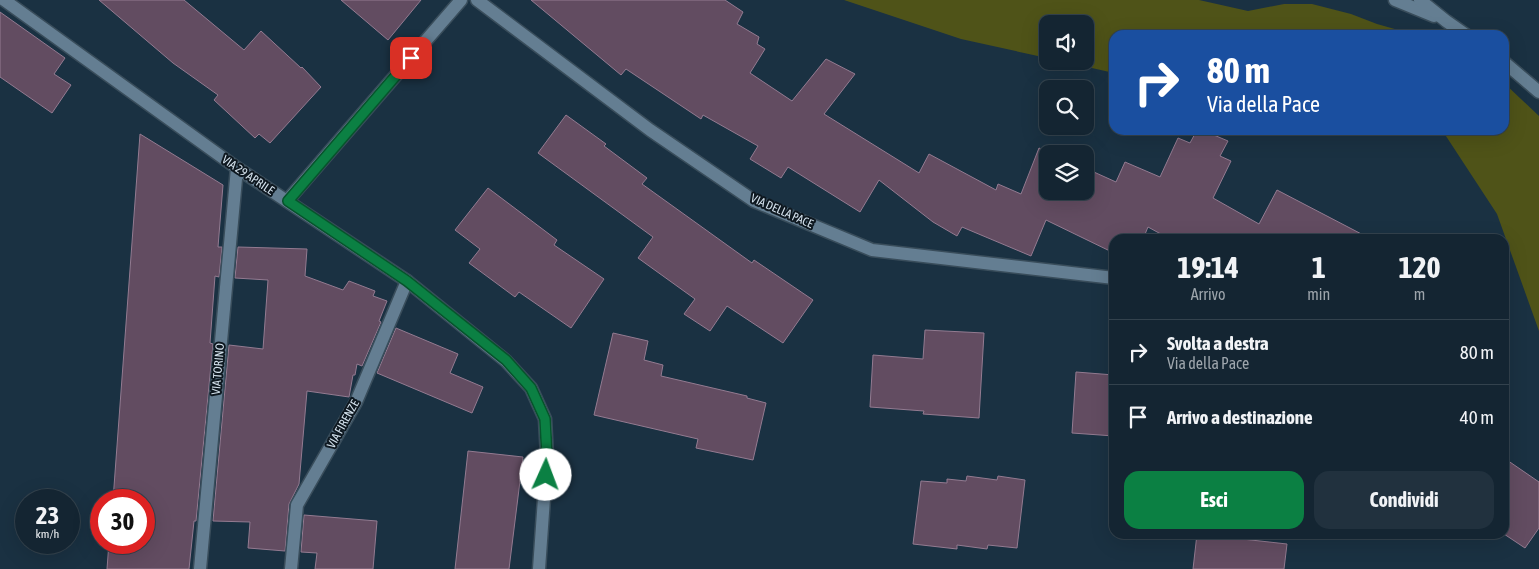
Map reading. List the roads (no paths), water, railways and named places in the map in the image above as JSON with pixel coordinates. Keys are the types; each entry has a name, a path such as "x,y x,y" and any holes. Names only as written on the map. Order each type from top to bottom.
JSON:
{"street":[{"name":"VIA 29 APRILE","path":"4,0 237,168 407,281 506,360 531,388 545,419 547,456 539,569"},
{"path":"288,201 460,0"},
{"name":"VIA DELLA PACE","path":"477,0 650,130 754,201 872,250 1109,277"},
{"path":"1395,0 1446,21"},
{"path":"1420,0 1459,30"},
{"path":"1509,66 1539,92"},
{"name":"VIA TORINO","path":"200,569 237,168"},
{"name":"VIA FIRENZE","path":"291,569 297,505 356,402 407,281"}]}
